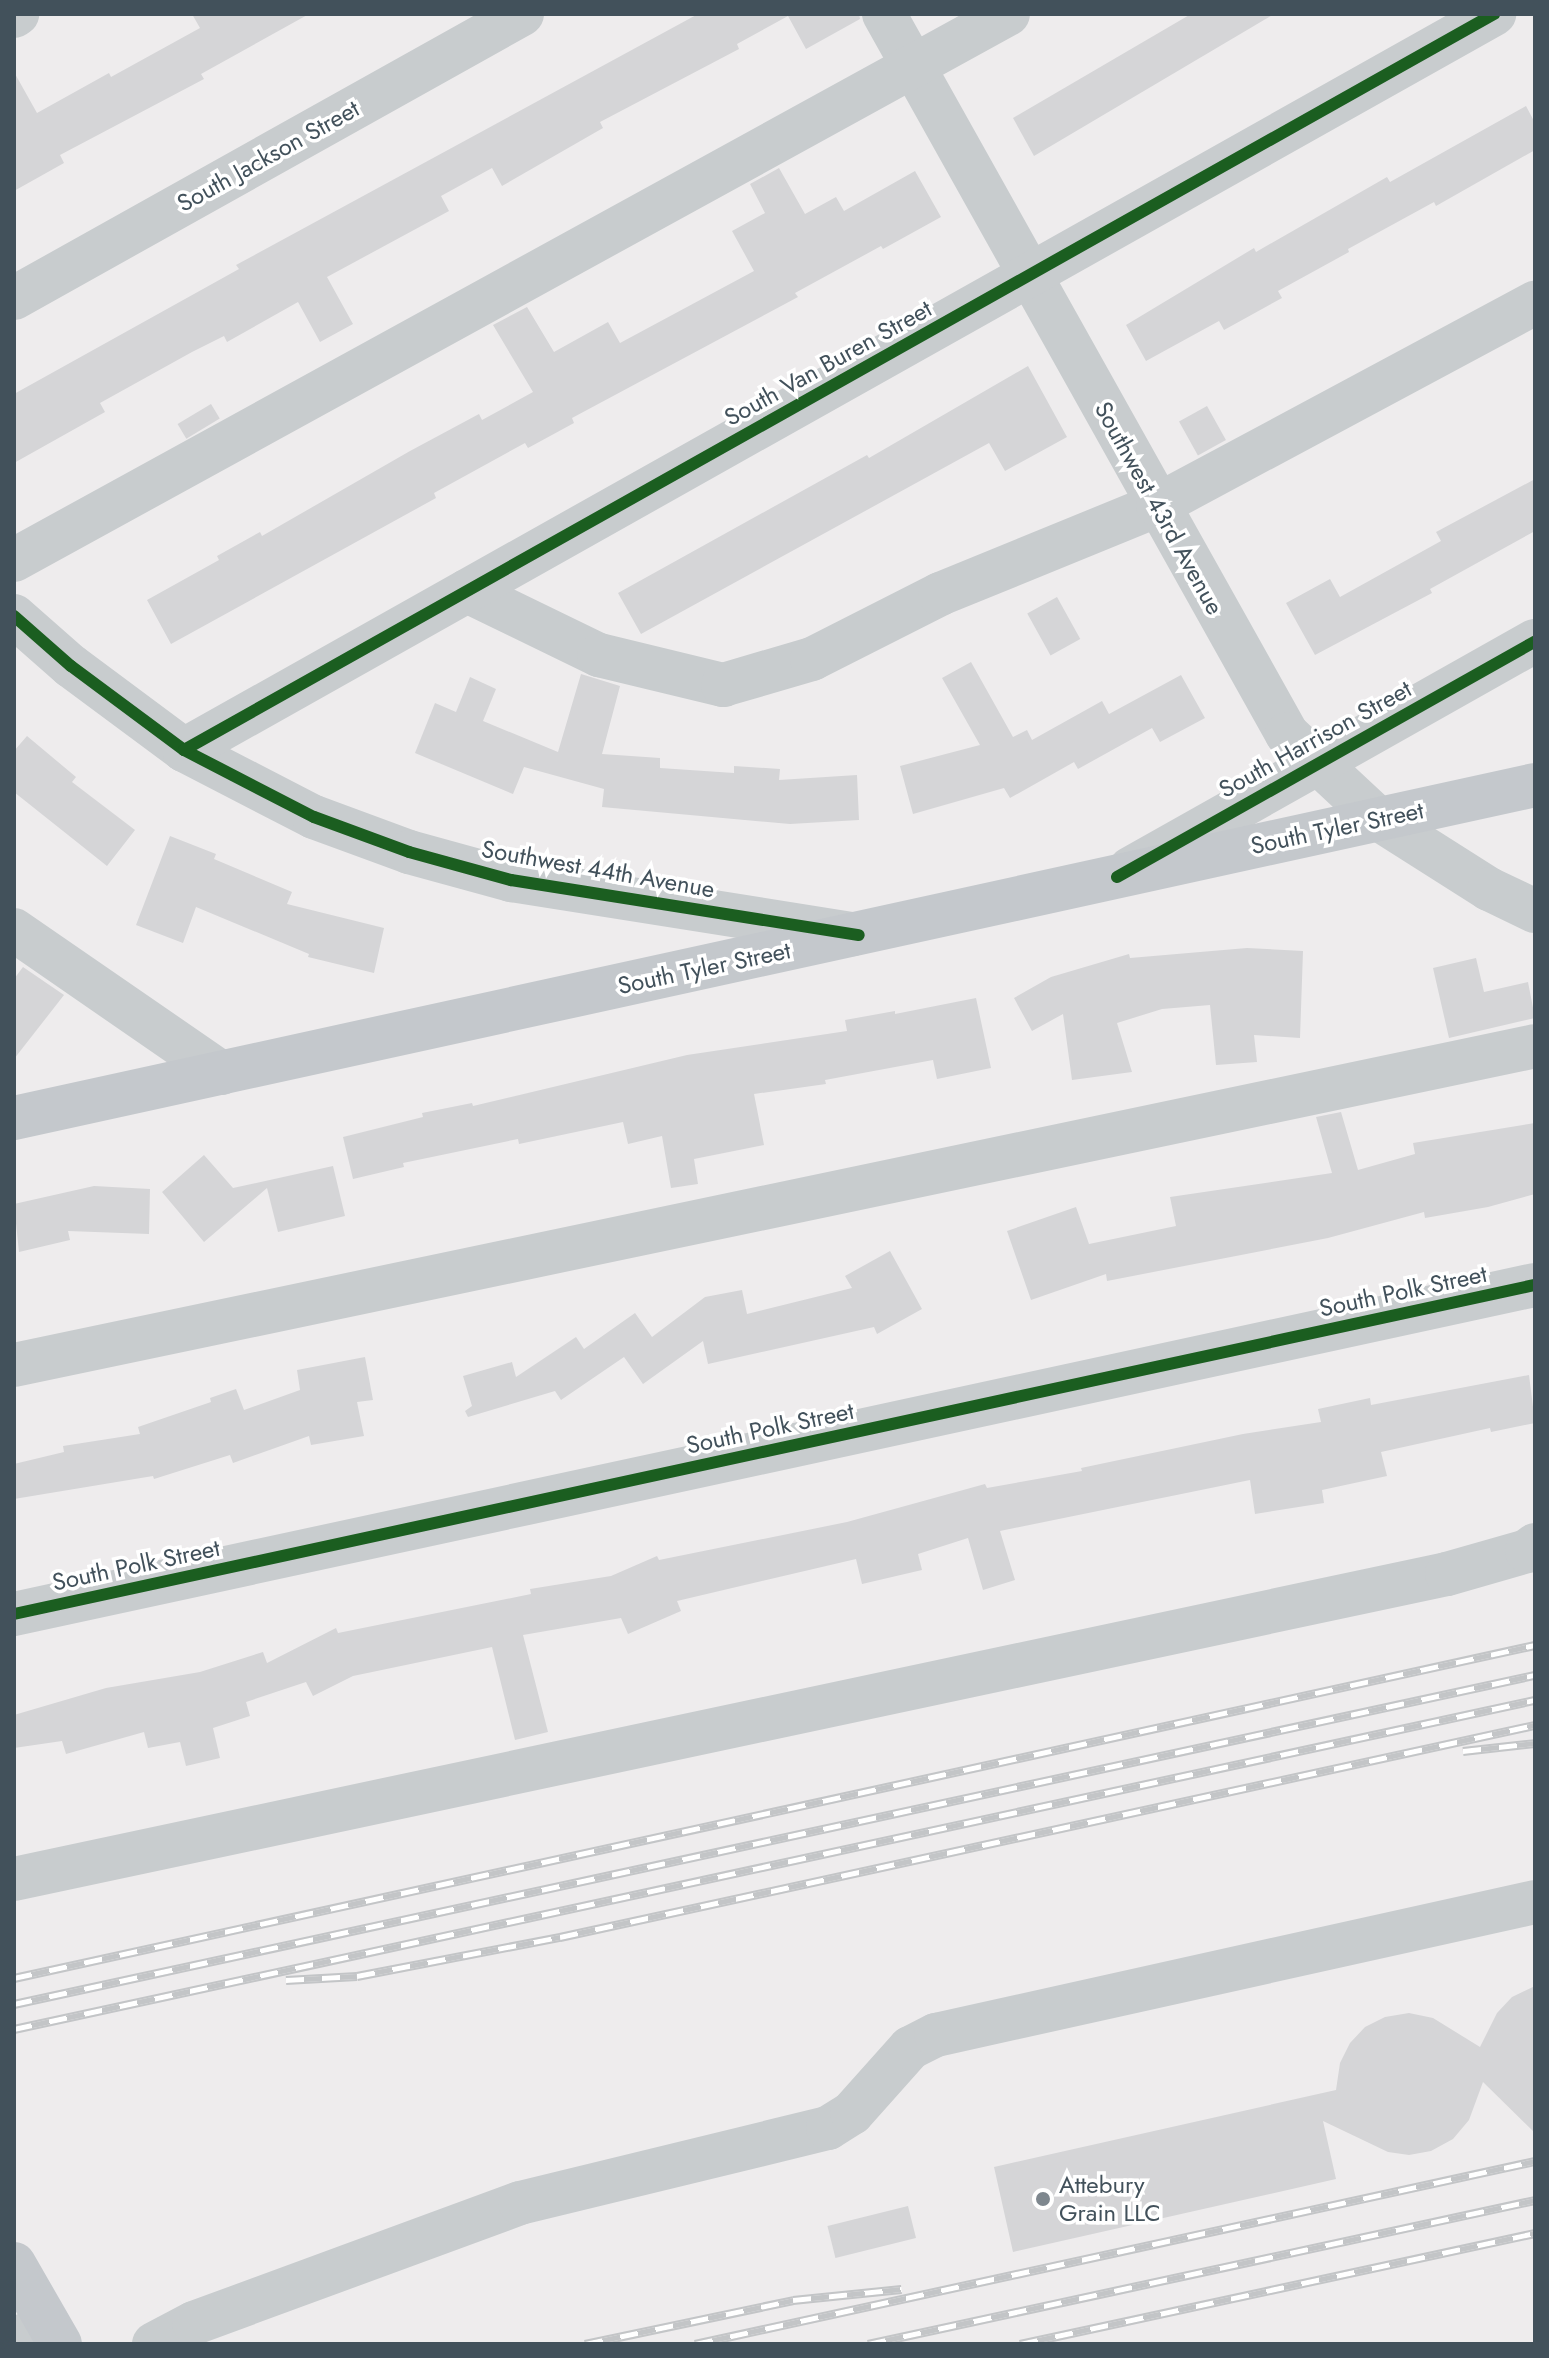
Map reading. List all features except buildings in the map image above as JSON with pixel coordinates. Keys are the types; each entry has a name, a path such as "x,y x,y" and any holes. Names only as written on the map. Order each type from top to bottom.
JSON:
{"main road":[{"name":"South Tyler Street","path":"14,1118 1535,785"},
{"path":"14,2264 41,2336"}],"street":[{"name":"South Jackson Street","path":"14,298 522,14"},
{"name":"Southwest 43rd Avenue","path":"884,14 1287,734 1377,818 1489,889 1535,911"},
{"path":"14,560 1008,14"},
{"name":"South Van Buren Street","path":"184,750 1494,14"},
{"path":"467,591 599,655 723,685 812,659 940,594 1158,505 1535,303"},
{"name":"Southwest 44th Avenue","path":"14,616 71,666 184,750 314,817 438,860 511,880 859,935"},
{"name":"South Harrison Street","path":"1117,877 1535,641"},
{"path":"14,930 221,1073"},
{"path":"14,1365 1535,1046"},
{"name":"South Polk Street","path":"14,1614 1535,1285"},
{"path":"14,1879 1447,1574 1527,1551 1535,1545"},
{"path":"154,2344 194,2323 520,2203 828,2128 852,2113 910,2048 936,2035 1535,1902"}],"railway":[{"path":"14,1978 1535,1645"},
{"path":"14,2004 1535,1675"},
{"path":"14,2029 1535,1700"},
{"path":"286,1980 357,1976 560,1937 1535,1725"},
{"path":"1463,1751 1535,1743"},
{"path":"695,2344 1535,2161"},
{"path":"868,2344 1535,2200"},
{"path":"1020,2344 1535,2233"},
{"path":"585,2344 793,2300 901,2289"}],"cycle path":[{"path":"184,750 1494,14"},
{"path":"14,616 71,666 184,750 314,817 409,852 511,880 859,935"},
{"path":"1117,877 1535,641"},
{"path":"14,1614 1535,1285"}],"place":[{"name":"Attebury Grain LLC","path":"1043,2199"}]}
